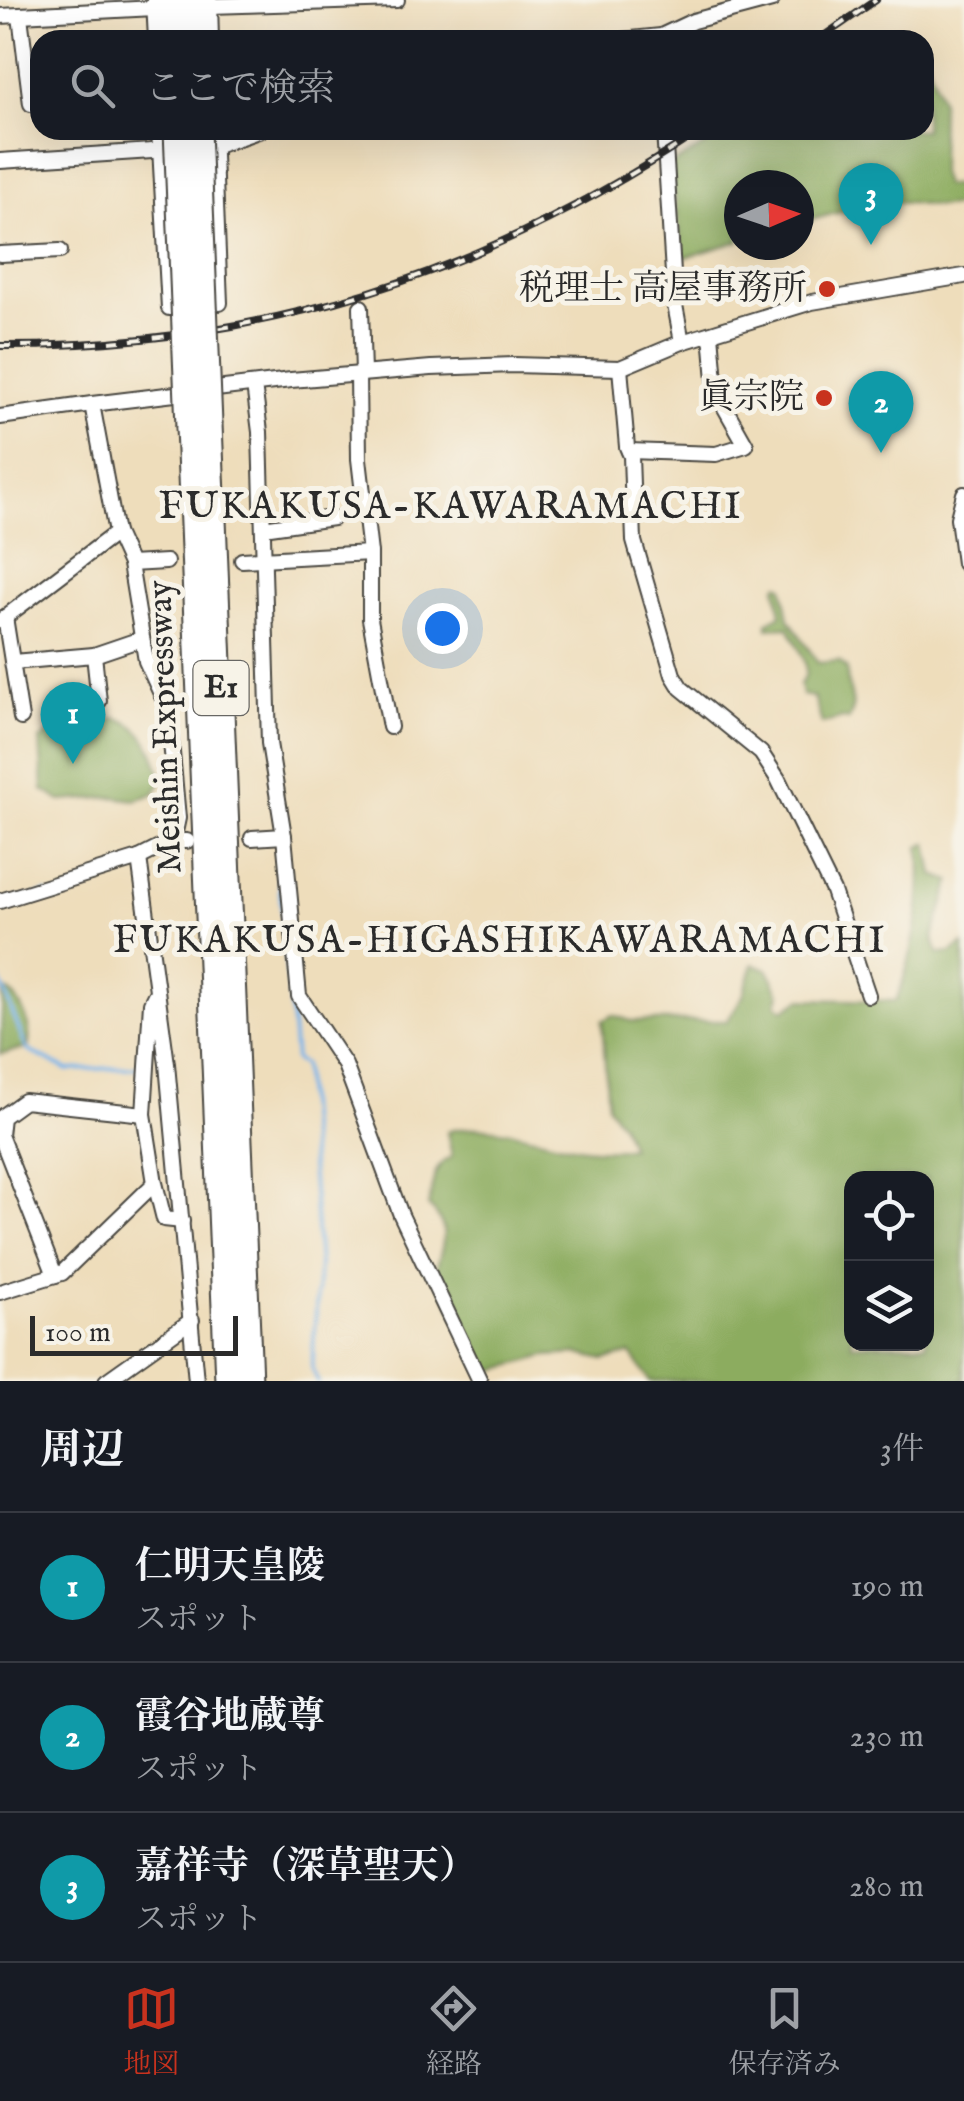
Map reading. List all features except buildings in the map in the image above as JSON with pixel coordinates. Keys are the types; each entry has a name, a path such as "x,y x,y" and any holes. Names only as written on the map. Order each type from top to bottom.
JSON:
{"highway":[{"path":"197,30 204,2"},
{"path":"160,3 170,30"},
{"name":"Meishin Expressway","path":"179,140 199,425 249,1381"},
{"name":"Meishin Expressway","path":"205,140 199,425 228,1381"}],"street":[{"path":"209,30 204,2 396,0"},
{"path":"676,30 692,21 772,0"},
{"path":"0,16 160,3 157,30"},
{"path":"20,16 30,96"},
{"path":"159,140 169,308"},
{"path":"0,162 160,153 202,140"},
{"path":"205,140 220,303"},
{"path":"665,140 675,305 682,342"},
{"path":"0,254 60,251"},
{"path":"0,417 360,373 514,365 620,368 682,342 816,302 964,276"},
{"path":"361,307 359,459 370,552 370,619 390,727"},
{"path":"628,451 716,454 746,445 716,392 712,334"},
{"path":"620,368 635,547 673,675 681,688 761,753 778,779 832,891 868,996"},
{"path":"254,385 260,432 269,742 284,836 299,996 345,1065 400,1215 480,1381"},
{"path":"0,901 27,898 180,841 168,710 146,662 130,564 116,533 92,404"},
{"path":"964,494 958,518 964,563"},
{"path":"262,528 333,518"},
{"path":"20,718 3,619 116,533"},
{"path":"242,560 370,552"},
{"path":"130,564 166,562"},
{"path":"12,662 94,655 141,639"},
{"path":"94,655 99,702"},
{"path":"252,838 284,836"},
{"path":"139,858 157,990 196,1381"},
{"path":"157,990 151,1002 144,1114 154,1183 164,1219 182,1221"},
{"path":"55,1275 0,1135 2,1117 24,1101 144,1114"},
{"path":"0,1292 62,1273 154,1183"},
{"path":"106,1381 192,1320"}],"green space":[{"path":"934,80 941,101 940,172 944,185 960,186 964,191 964,205 885,203 814,219 814,170 724,170 724,246 683,258 671,165 714,140 934,140"},
{"path":"783,586 789,619 818,663 839,661 847,669 853,708 848,720 822,724 814,697 802,695 800,684 805,664 788,627 768,628 768,622 781,615 776,587"},
{"path":"117,718 136,728 153,751 162,781 154,794 135,800 114,797 61,801 43,790 40,740 53,731"},
{"path":"928,843 934,875 951,881 933,937 938,954 951,953 964,944 964,1381 650,1381 631,1354 604,1360 578,1354 546,1356 487,1372 435,1272 443,1229 428,1206 436,1171 452,1157 447,1132 492,1129 585,1148 631,1147 608,1106 602,1021 613,1015 631,1021 727,1021 743,996 753,964 768,969 780,994 777,1004 784,1010 801,999 896,1001 917,926 920,847"},
{"path":"3,988 21,1006 29,1040 28,1048 0,1054"}],"waterway":[{"path":"278,865 295,1060 303,1065 319,1265 312,1368 318,1381"},
{"path":"0,908 47,893"},
{"path":"0,980 27,1050 68,1070 143,1067"}],"railway":[{"path":"832,30 876,0"},
{"path":"0,346 96,343 189,333 280,316 367,293 453,262 537,225 620,181 685,140"}],"place":[{"name":"嘉祥寺（深草聖天）","path":"871,245"},
{"name":"税理士 高屋事務所","path":"827,289"},
{"name":"眞宗院","path":"824,398"},
{"name":"霞谷地蔵尊","path":"881,453"},
{"name":"仁明天皇陵","path":"73,764"}],"district":[{"name":"FUKAKUSA-KAWARAMACHI","path":"451,508"},
{"name":"FUKAKUSA-HIGASHIKAWARAMACHI","path":"500,942"}]}
